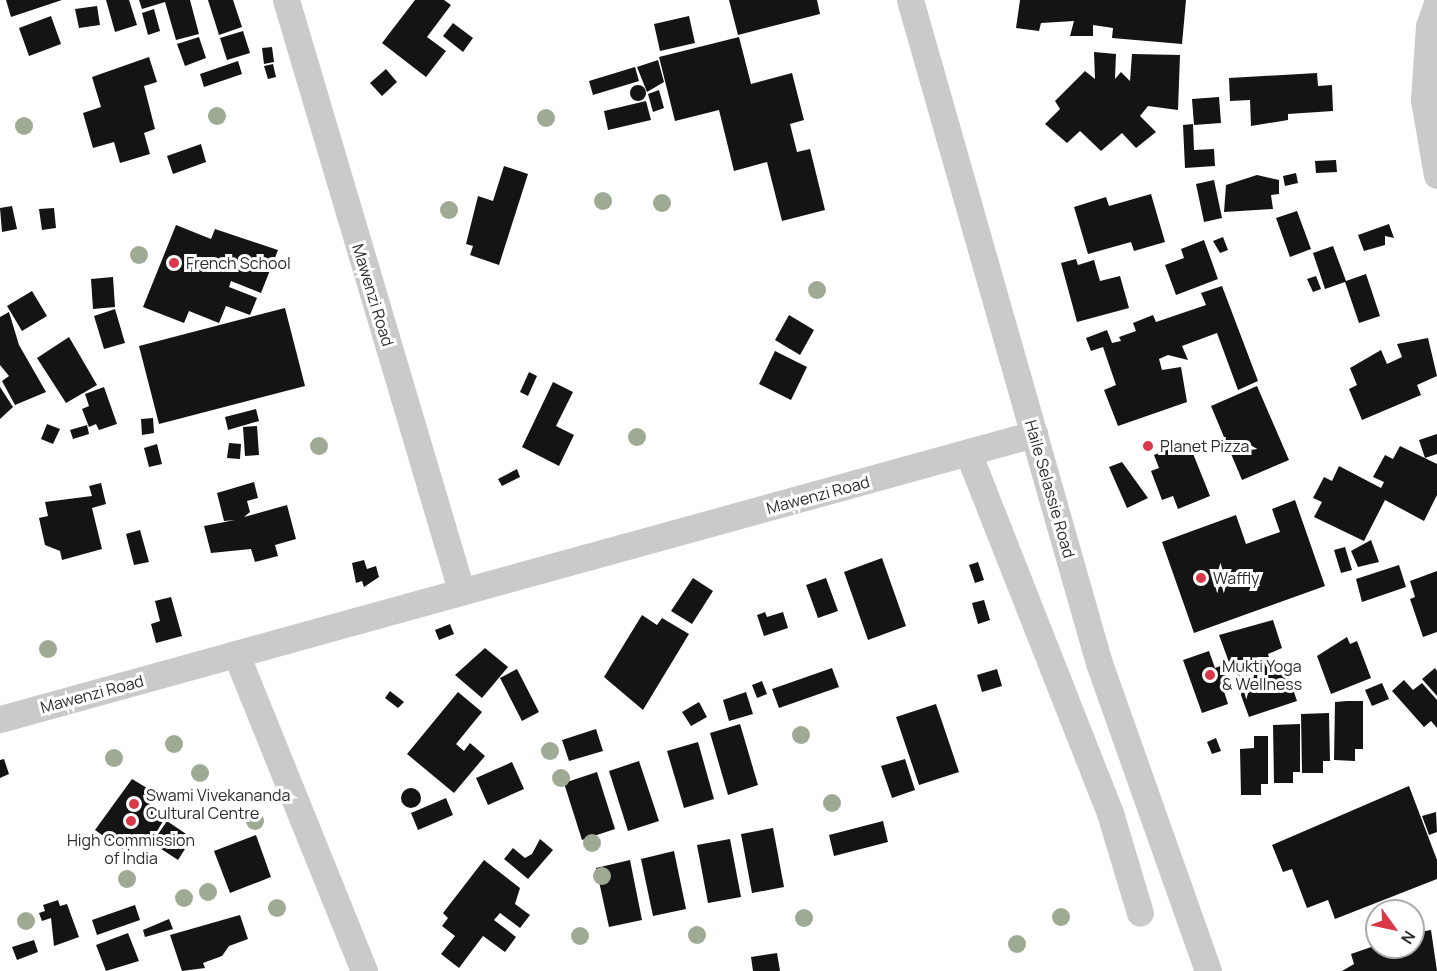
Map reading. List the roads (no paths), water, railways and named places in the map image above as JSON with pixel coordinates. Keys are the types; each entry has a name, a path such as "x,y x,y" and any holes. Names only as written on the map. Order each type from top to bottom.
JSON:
{"street":[{"name":"Mawenzi Road","path":"285,0 461,590"},
{"name":"Haile Selassie Road","path":"910,0 1099,663 1208,971"},
{"path":"1437,3 1429,26 1424,100 1437,175"},
{"name":"Mawenzi Road","path":"0,719 461,590 969,455 1034,434"},
{"path":"969,455 1110,813 1140,913"},
{"path":"236,654 364,971"}],"place":[{"name":"French School","path":"174,263"},
{"name":"Planet Pizza","path":"1148,446"},
{"name":"Waffly","path":"1201,578"},
{"name":"Mukti Yoga & Wellness","path":"1210,675"},
{"name":"Swami Vivekananda Cultural Centre","path":"134,804"},
{"name":"High Commission of India","path":"131,821"}]}
